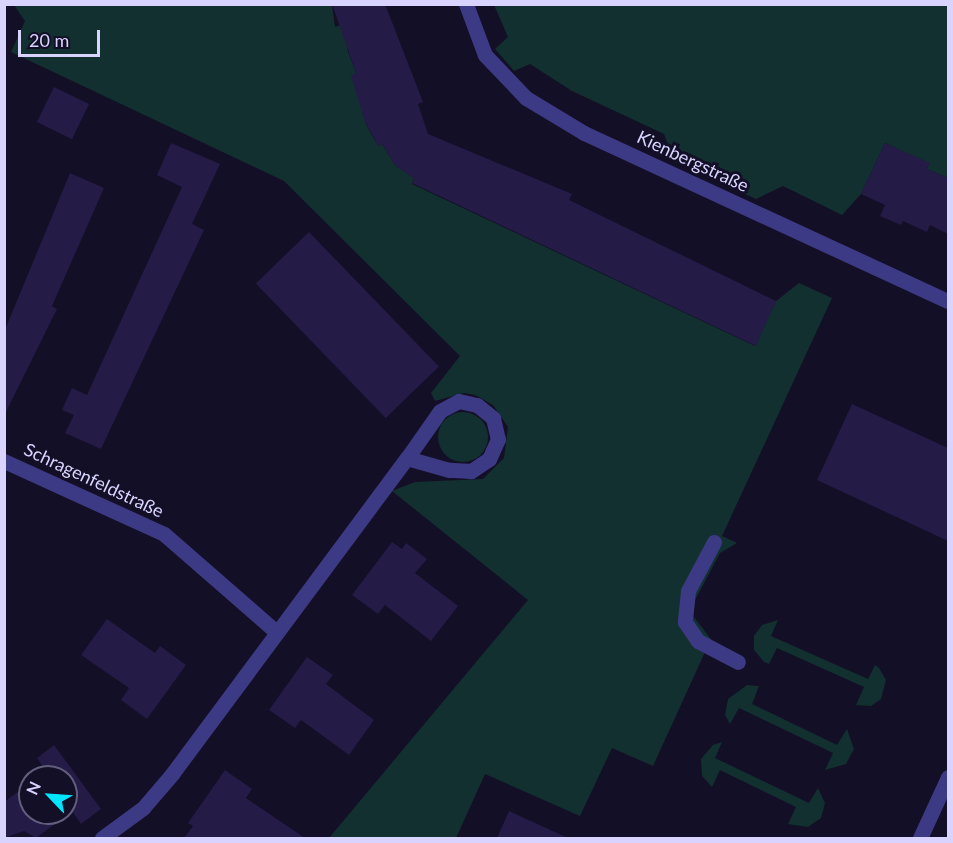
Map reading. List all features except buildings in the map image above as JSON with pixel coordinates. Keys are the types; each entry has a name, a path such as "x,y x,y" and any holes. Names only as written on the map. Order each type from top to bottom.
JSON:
{"street":[{"name":"Kienbergstraße","path":"466,4 485,56 526,98 584,133 948,301"},
{"path":"102,838 148,802 274,630 440,411 459,401 477,405 493,418 498,439 489,459 471,471 449,471 406,458"},
{"name":"Schragenfeldstraße","path":"4,461 164,534 274,630"},
{"path":"714,542 688,591 685,622 698,641 738,662"},
{"path":"920,838 947,786"}],"green space":[{"path":"14,5 332,5 335,27 344,24 352,47 347,49 356,73 352,76 366,124 378,146 382,144 396,166 414,178 412,184 755,346 776,301 799,283 832,298 722,536 737,543 720,553 695,600 693,616 711,639 653,766 612,748 580,816 485,774 456,838 329,838 528,600 392,491 415,482 483,479 504,458 508,427 493,405 475,395 464,393 435,401 431,393 460,356 284,181 11,52 25,21"},
{"path":"494,5 948,5 948,178 927,169 929,163 885,143 861,194 842,215 783,186 756,199 664,157 669,147 664,134 572,91 530,64 514,71 495,49 508,37"},
{"path":"458,412 468,412 481,419 488,432 488,442 481,455 468,462 458,462 449,458 442,451 438,442 438,432 442,423 449,416"},
{"path":"778,620 771,636 868,679 875,665 879,668 886,680 881,699 871,706 856,705 864,687 777,648 769,664 764,662 754,650 754,636 762,625"},
{"path":"747,685 759,686 752,704 837,745 847,729 854,749 846,764 825,770 833,753 739,708 730,724 725,715 728,699"},
{"path":"722,742 715,758 809,803 818,788 825,803 821,818 808,827 788,824 796,807 720,770 712,787 702,776 701,759 713,745"}]}
